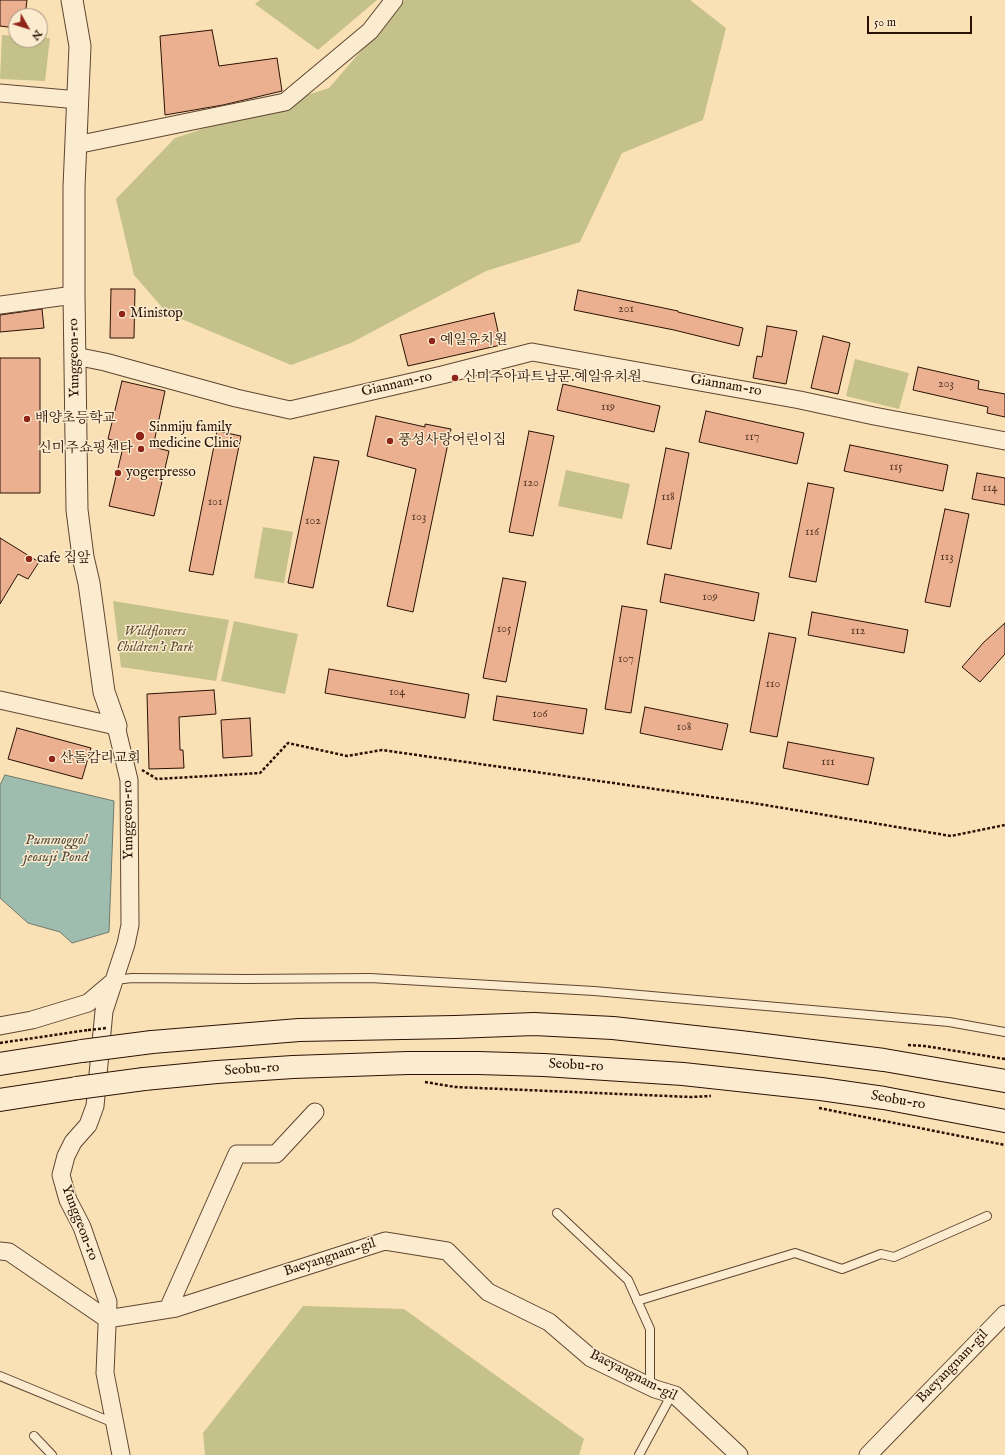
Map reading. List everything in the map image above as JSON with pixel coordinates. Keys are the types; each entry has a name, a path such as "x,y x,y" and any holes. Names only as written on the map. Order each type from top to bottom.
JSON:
{"main road":[{"path":"0,1064 152,1042 298,1030 534,1024 613,1028 690,1036 884,1060 1005,1081"},
{"name":"Seobu-ro","path":"0,1100 144,1079 217,1072 408,1063 478,1063 544,1065 683,1074 813,1088 884,1098 1005,1121"}],"street":[{"name":"Yunggeon-ro","path":"72,0 80,46 74,188 77,510 83,557 90,583 104,692 116,726 129,780 130,925 126,944 104,1011 95,1106 88,1126 73,1142 66,1156 61,1175 68,1200 82,1228 108,1302 105,1373 121,1455"},
{"path":"76,145 285,102 370,31 394,0"},
{"path":"0,92 78,100"},
{"path":"0,305 74,295"},
{"name":"Giannam-ro","path":"75,356 105,362 236,398 290,410 442,375 532,352 800,400 1005,441"},
{"path":"0,700 116,726"},
{"path":"0,1026 32,1020 88,1003 115,980"},
{"path":"168,1309 237,1154 276,1154 315,1112"},
{"name":"Baeyangnam-gil","path":"107,1319 176,1308 385,1241 447,1251 488,1292 549,1322 591,1358 650,1387 675,1395 739,1455"},
{"path":"0,1251 9,1252 107,1319"},
{"name":"Baeyangnam-gil","path":"868,1455 1005,1314"}],"lane":[{"path":"115,980 132,978 370,978 556,989 949,1022 1005,1032"},
{"path":"557,1213 628,1280 650,1329 650,1387"},
{"path":"637,1301 795,1253 842,1269 881,1254 894,1257 987,1216"},
{"path":"0,1376 115,1423"},
{"path":"639,1455 672,1394"},
{"path":"34,1436 52,1455"}],"path":[{"path":"125,760 157,779 260,773 288,743 347,756 382,750 398,752 753,803 951,836 1005,825"},
{"path":"0,1043 88,1030"},
{"path":"418,1082 455,1087 691,1097 714,1096"},
{"path":"818,1108 1005,1145"}],"green space":[{"path":"260,0 377,0 318,50 255,4"},
{"path":"405,0 690,0 726,28 703,120 622,153 580,242 486,271 351,343 291,365 167,313 134,275 116,199 175,138 329,88"},
{"path":"2,35 8,35 8,48 48,48 48,38 50,38 45,81 0,79"},
{"path":"855,359 909,373 899,409 846,396"},
{"path":"566,470 630,484 622,519 558,506"},
{"path":"263,527 293,532 284,583 254,578"},
{"name":"Wildflowers Children's Park","path":"113,601 229,620 216,681 121,667"},
{"path":"234,621 298,634 285,694 221,681"},
{"path":"303,1306 404,1309 584,1439 579,1455 205,1455 203,1433"}],"water":[{"name":"Pummoggol jeosuji Pond","path":"5,775 114,801 109,932 72,943 60,932 28,923 0,898 0,785"}],"building":[{"path":"0,0 27,0 26,8 8,8 8,27 0,26"},
{"path":"212,30 219,66 277,58 282,91 223,105 165,115 160,36"},
{"name":"Ministop","path":"111,289 135,289 134,338 110,338"},
{"path":"578,290 678,311 743,328 739,346 674,330 574,310"},
{"path":"42,309 44,328 0,332 0,315"},
{"path":"494,313 501,345 408,366 400,335"},
{"path":"767,326 797,331 786,384 753,378 757,356 762,357"},
{"path":"823,336 850,343 838,394 811,388"},
{"name":"배양초등학교","path":"0,358 40,358 40,493 0,493"},
{"path":"918,367 979,381 978,389 1005,394 1005,417 987,413 988,407 913,390"},
{"name":"신미주쇼핑센타","path":"122,381 165,391 153,447 169,451 154,516 109,506 124,443 108,439"},
{"path":"563,384 660,406 654,432 557,410"},
{"path":"706,411 804,433 797,464 699,442"},
{"path":"376,416 425,427 425,424 451,429 413,612 387,606 416,469 367,456"},
{"path":"217,431 241,436 213,575 189,571"},
{"path":"529,431 554,436 533,536 509,532"},
{"path":"850,445 948,465 943,491 844,471"},
{"path":"666,448 689,453 671,549 647,544"},
{"path":"314,457 339,461 313,588 288,583"},
{"path":"977,473 1005,478 1005,505 972,499"},
{"path":"808,483 834,488 816,582 789,577"},
{"path":"945,509 969,514 950,607 925,602"},
{"path":"0,538 39,562 28,579 18,574 0,604"},
{"path":"665,574 759,593 754,621 660,602"},
{"path":"503,578 526,582 506,682 483,678"},
{"path":"622,606 647,610 631,713 605,709"},
{"path":"812,612 908,630 904,653 808,635"},
{"path":"1005,623 1005,654 980,682 962,667 984,642"},
{"path":"769,633 796,638 777,737 750,732"},
{"path":"329,669 469,694 465,718 325,693"},
{"path":"214,690 216,714 179,717 180,750 183,750 184,768 149,769 147,694"},
{"path":"497,696 587,709 583,734 493,720"},
{"path":"645,707 728,724 722,750 640,733"},
{"path":"250,718 252,756 223,758 221,720"},
{"path":"17,728 91,748 82,779 8,759"},
{"path":"788,742 874,758 868,785 783,768"}],"place":[{"name":"Ministop","path":"122,314"},
{"name":"예일유치원","path":"432,341"},
{"name":"신미주아파트남문.예일유치원","path":"455,378"},
{"name":"배양초등학교","path":"27,419"},
{"name":"Sinmiju family medicine Clinic","path":"140,436"},
{"name":"풍성사랑어린이집","path":"390,441"},
{"name":"신미주쇼핑센타","path":"141,449"},
{"name":"yogerpresso","path":"118,473"},
{"name":"cafe 집앞","path":"29,559"},
{"name":"산돌감리교회","path":"52,759"}]}
